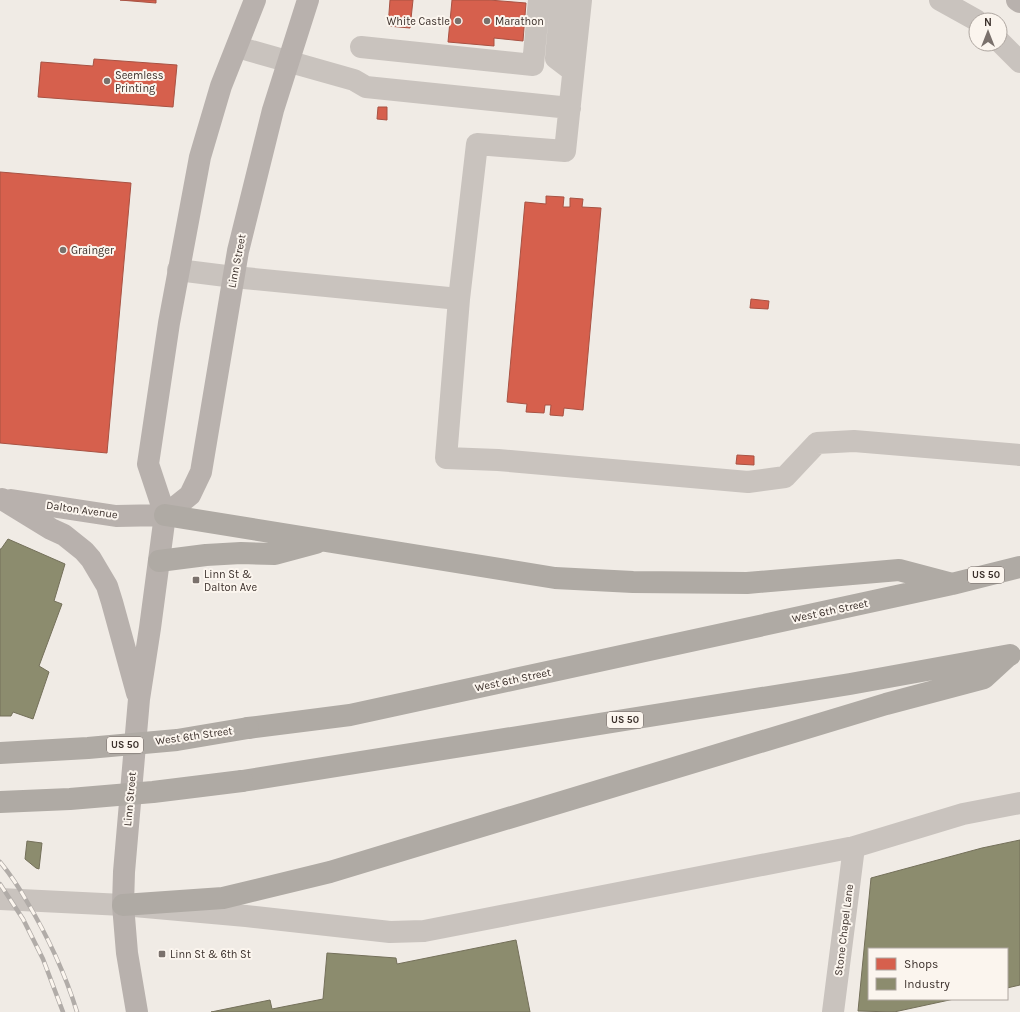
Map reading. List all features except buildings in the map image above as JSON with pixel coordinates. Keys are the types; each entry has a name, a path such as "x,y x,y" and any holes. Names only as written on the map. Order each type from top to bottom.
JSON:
{"highway":[{"path":"165,515 323,542 555,578 633,582 747,583 899,570 952,584"},
{"path":"159,561 234,553 275,554 323,542"},
{"name":"West 6th Street","path":"0,753 88,748 177,740 248,728 350,715 952,584 1020,567"},
{"path":"123,905 223,898 330,872 886,704 984,678 1014,654"},
{"name":"US 50","path":"0,802 70,799 153,792 242,781 842,685 1014,654"}],"main road":[{"name":"Linn Street","path":"137,1012 127,953 123,905 124,872 139,699 165,515 148,464 178,270 200,157 221,86 255,0"},
{"name":"Linn Street","path":"165,515 190,495 201,472 238,251 273,110 308,0"},
{"path":"1,499 51,529 64,535 84,551 91,559 107,586 139,699"},
{"name":"Dalton Avenue","path":"1,499 116,516 165,515"}],"street":[{"path":"361,47 533,65 539,0"},
{"path":"561,0 556,58 573,71"},
{"path":"580,0 565,151 477,144 459,298 446,458 498,460 748,482 785,477 817,443 854,441 1020,455"},
{"path":"940,0 968,16"},
{"path":"237,47 354,80 366,87 570,108"},
{"path":"1008,50 1020,62"},
{"path":"178,270 234,277 459,298"},
{"path":"0,899 123,905 246,916 390,932 424,931 854,847 963,814 1020,803"},
{"name":"Stone Chapel Lane","path":"833,1012 854,847"}],"railway":[{"path":"0,862 11,876 34,913 61,969 77,1012"},
{"path":"0,884 23,919 43,959 63,1012"}],"place":[{"name":"White Castle","path":"458,21"},
{"name":"Marathon","path":"487,21"},
{"name":"Seemless Printing","path":"107,81"},
{"name":"Grainger","path":"63,250"},
{"name":"Linn St & Dalton Ave","path":"196,580"},
{"name":"Linn St & 6th St","path":"162,954"}]}
